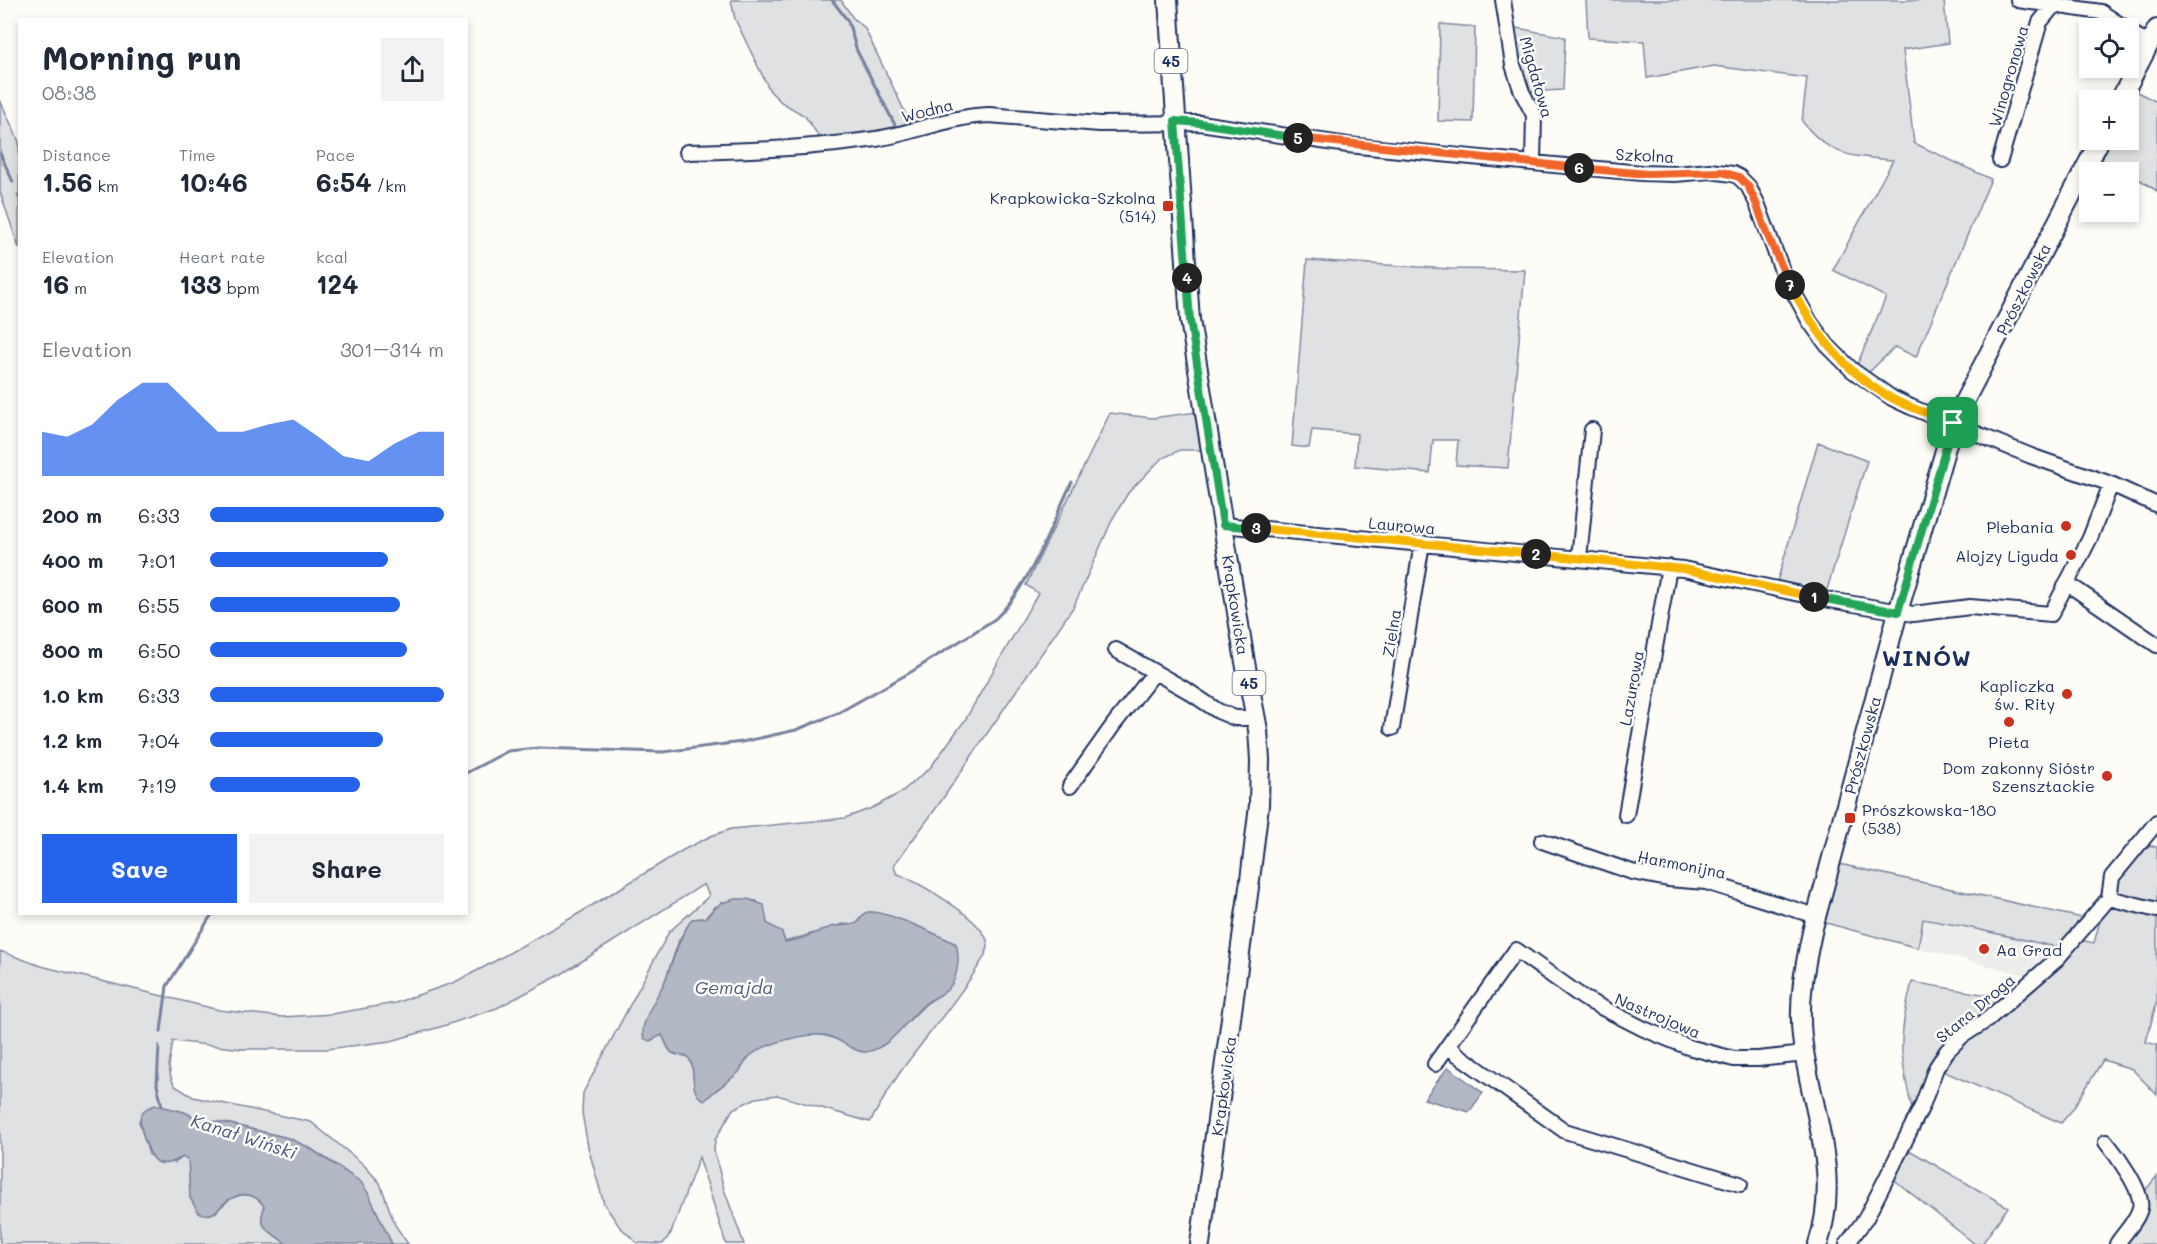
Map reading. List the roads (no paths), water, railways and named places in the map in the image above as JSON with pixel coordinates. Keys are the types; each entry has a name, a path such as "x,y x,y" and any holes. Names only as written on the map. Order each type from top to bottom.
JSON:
{"main road":[{"name":"Krapkowicka","path":"1168,0 1190,320 1256,718 1260,760 1258,815 1234,1008 1200,1244"},
{"path":"2125,90 2153,37"},
{"name":"Prószkowska","path":"1818,1244 1827,1199 1827,1180 1821,1129 1805,1054 1800,1016 1804,969 1816,916 1898,612 1953,423 2095,150"}],"street":[{"name":"Migdałowa","path":"1503,0 1513,65 1522,92 1534,115 1533,164"},
{"name":"Winogronowa","path":"2018,0 2101,12 2110,18"},
{"name":"Winogronowa","path":"2000,160 2040,22 2054,5"},
{"name":"Wodna","path":"687,152 813,146 877,139 972,116 1100,124 1175,121"},
{"name":"Szkolna","path":"1175,121 1348,145 1533,164 1648,174 1722,172 1739,177 1748,186 1756,203 1783,273 1810,322 1827,345 1852,370 1892,398 1953,423"},
{"path":"1953,423 2031,456 2111,484 2157,505"},
{"path":"1579,558 1592,430"},
{"path":"2111,484 2090,538 2068,584 2157,645"},
{"name":"Laurowa","path":"1223,525 1669,567 1916,614 1970,607 2051,614 2068,584"},
{"name":"Zielna","path":"1392,728 1422,543"},
{"name":"Lazurowa","path":"1626,815 1669,567"},
{"path":"1116,650 1218,711 1235,718 1256,718"},
{"path":"1070,786 1154,673"},
{"name":"Stara Droga","path":"1847,1244 1866,1218 1922,1106 1936,1068 1947,1051 1962,1036 1987,1020 2056,960 2109,898 2112,877 2157,822"},
{"name":"Harmonijna","path":"1542,841 1632,872 1668,879 1706,882 1816,916"},
{"path":"2109,898 2157,910"},
{"name":"Nastrojowa","path":"1450,1043 1516,950 1585,999 1644,1029 1688,1047 1717,1056 1746,1060 1805,1054"},
{"path":"1435,1064 1450,1043"},
{"path":"1450,1043 1457,1054 1565,1131 1740,1184"},
{"path":"2106,1142 2129,1176 2141,1206 2117,1244"}],"water":[{"name":"Gemajda","path":"748,899 764,905 767,923 782,933 785,942 804,938 834,926 855,924 866,912 900,919 956,944 958,961 954,979 947,990 919,1009 884,1045 861,1052 829,1036 821,1035 777,1043 750,1056 737,1074 705,1100 696,1092 692,1067 687,1056 673,1053 662,1035 650,1041 645,1039 643,1029 666,979 680,940 692,919 705,918 721,903"},
{"path":"1448,1067 1483,1093 1469,1112 1424,1099"},
{"name":"Kanał Wiński","path":"156,1105 184,1112 196,1118 288,1138 308,1147 361,1182 392,1244 286,1244 263,1224 264,1206 260,1201 245,1194 228,1200 216,1212 199,1213 190,1198 188,1159 183,1157 167,1163 157,1162 147,1146 140,1118 145,1109"}],"waterway":[{"path":"832,0 848,21 857,51 895,125"},
{"path":"0,153 13,182"},
{"path":"468,772 508,751 538,748 663,752 742,742 796,730 838,713 911,672 995,619 1019,590 1048,536 1072,482"},
{"path":"161,1031 167,986 211,915"},
{"path":"159,1046 157,1085 162,1106"}],"place":[{"name":"Krapkowicka-Szkolna (514)","path":"1168,206"},
{"name":"Plebania","path":"2066,526"},
{"name":"Alojzy Liguda","path":"2071,555"},
{"name":"Kapliczka św. Rity","path":"2067,694"},
{"name":"Pieta","path":"2009,722"},
{"name":"Dom zakonny Sióstr Szensztackie","path":"2107,776"},
{"name":"Prószkowska-180 (538)","path":"1850,818"},
{"name":"Aa Grad","path":"1984,949"}],"district":[{"name":"WINÓW","path":"1927,657"}]}
